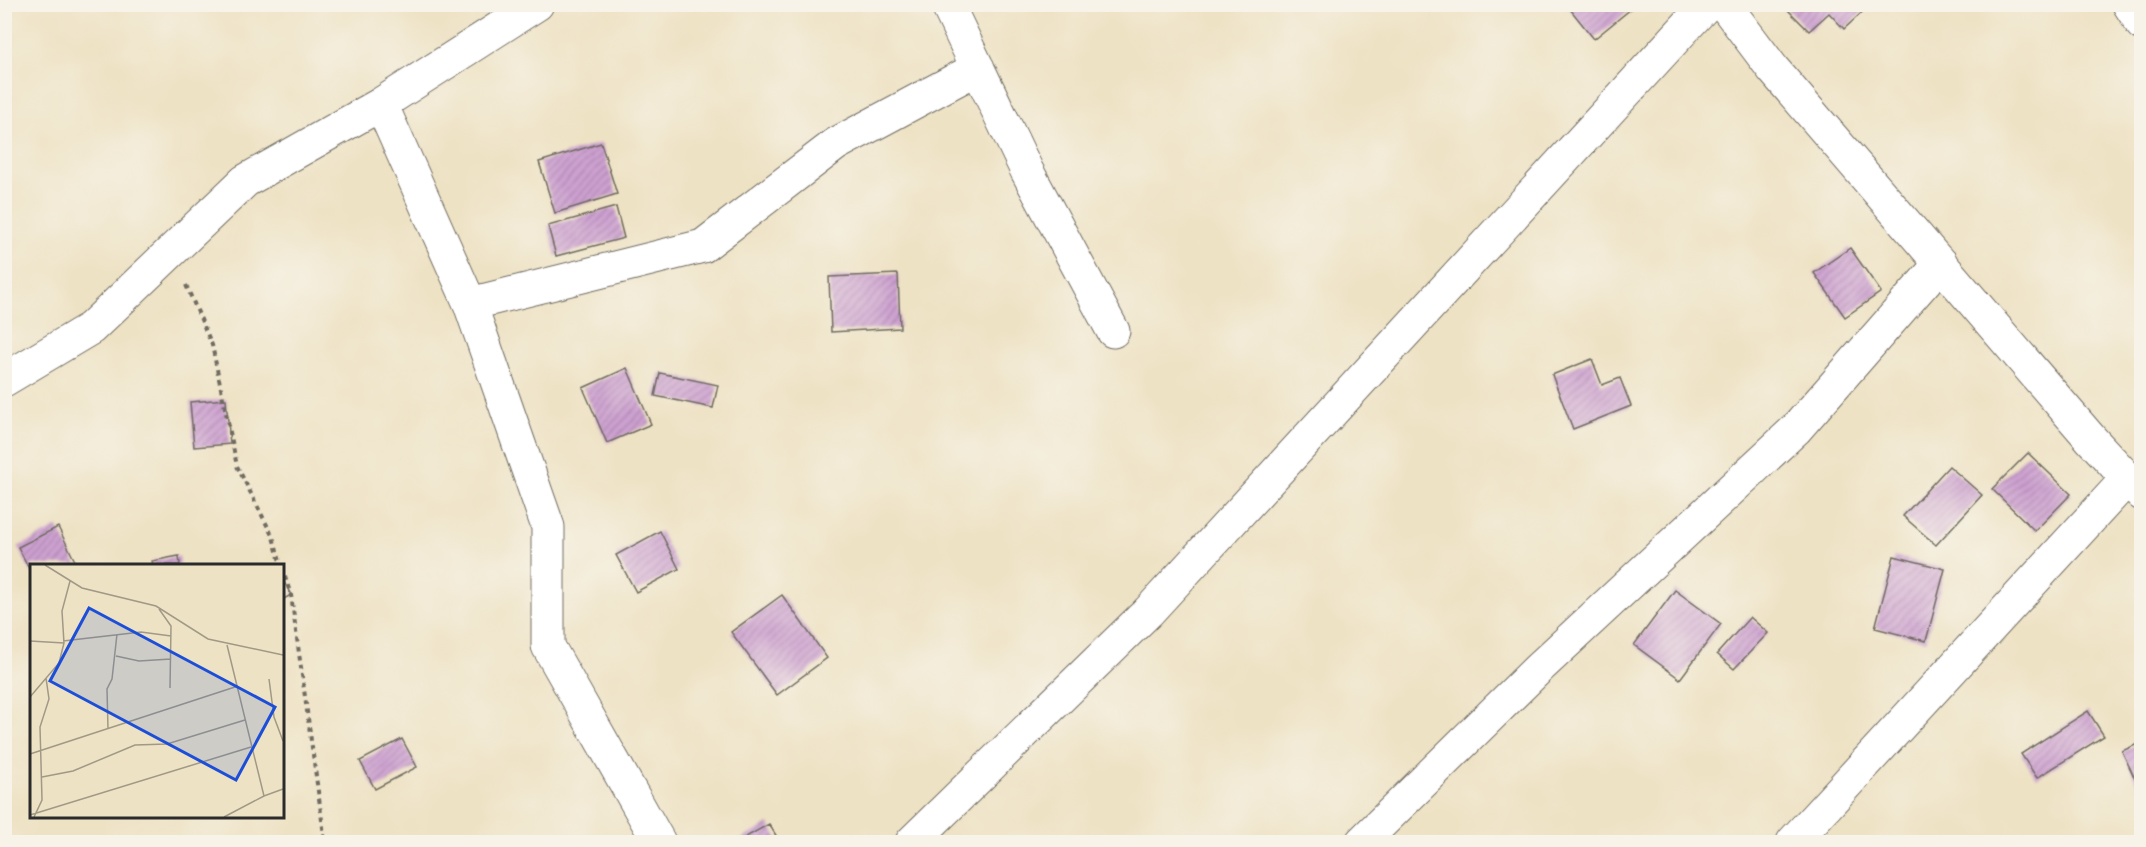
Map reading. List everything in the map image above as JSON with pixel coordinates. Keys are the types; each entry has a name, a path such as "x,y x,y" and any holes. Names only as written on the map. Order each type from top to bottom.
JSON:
{"street":[{"path":"4,380 92,328 245,181 381,104 537,4"},
{"path":"947,4 1028,171 1113,331"},
{"path":"912,843 1148,612 1707,4"},
{"path":"1724,4 1773,69 2134,486 1793,843"},
{"path":"2129,4 2142,24"},
{"path":"470,304 703,246 836,144 978,68"},
{"path":"381,104 470,304 548,527 548,646 659,843"},
{"path":"1362,843 1539,668 1796,429 1941,263"}],"path":[{"path":"171,252 212,345 237,466 273,537 281,564"},
{"path":"284,572 291,595 325,843"}],"building":[{"path":"1566,4 1637,4 1594,39"},
{"path":"1783,5 1870,5 1844,29 1829,13 1809,31"},
{"path":"4,25 8,40 4,40"},
{"path":"601,143 617,194 555,213 539,162"},
{"path":"616,207 624,238 556,256 548,226"},
{"path":"1850,248 1881,292 1845,317 1814,273"},
{"path":"898,274 900,328 831,332 829,277"},
{"path":"1592,359 1602,385 1620,378 1631,406 1573,429 1552,375"},
{"path":"627,368 651,424 607,443 583,388"},
{"path":"660,373 718,385 713,408 655,396"},
{"path":"226,399 230,444 194,447 190,402"},
{"path":"2028,453 2071,494 2035,531 1992,489"},
{"path":"1949,466 1982,495 1936,545 1903,516"},
{"path":"58,527 76,564 30,564 30,570 18,547"},
{"path":"660,531 679,569 636,592 616,555"},
{"path":"179,556 180,564 153,564 152,561"},
{"path":"1894,556 1945,569 1926,641 1875,628"},
{"path":"284,582 291,595 284,599"},
{"path":"1675,590 1721,624 1680,679 1634,645"},
{"path":"782,595 827,658 777,695 731,632"},
{"path":"1750,617 1768,633 1734,669 1717,654"},
{"path":"2088,711 2104,736 2037,778 2021,754"},
{"path":"402,739 417,767 375,789 360,761"},
{"path":"2142,742 2142,794 2122,751"},
{"path":"769,824 780,842 737,842"}]}
